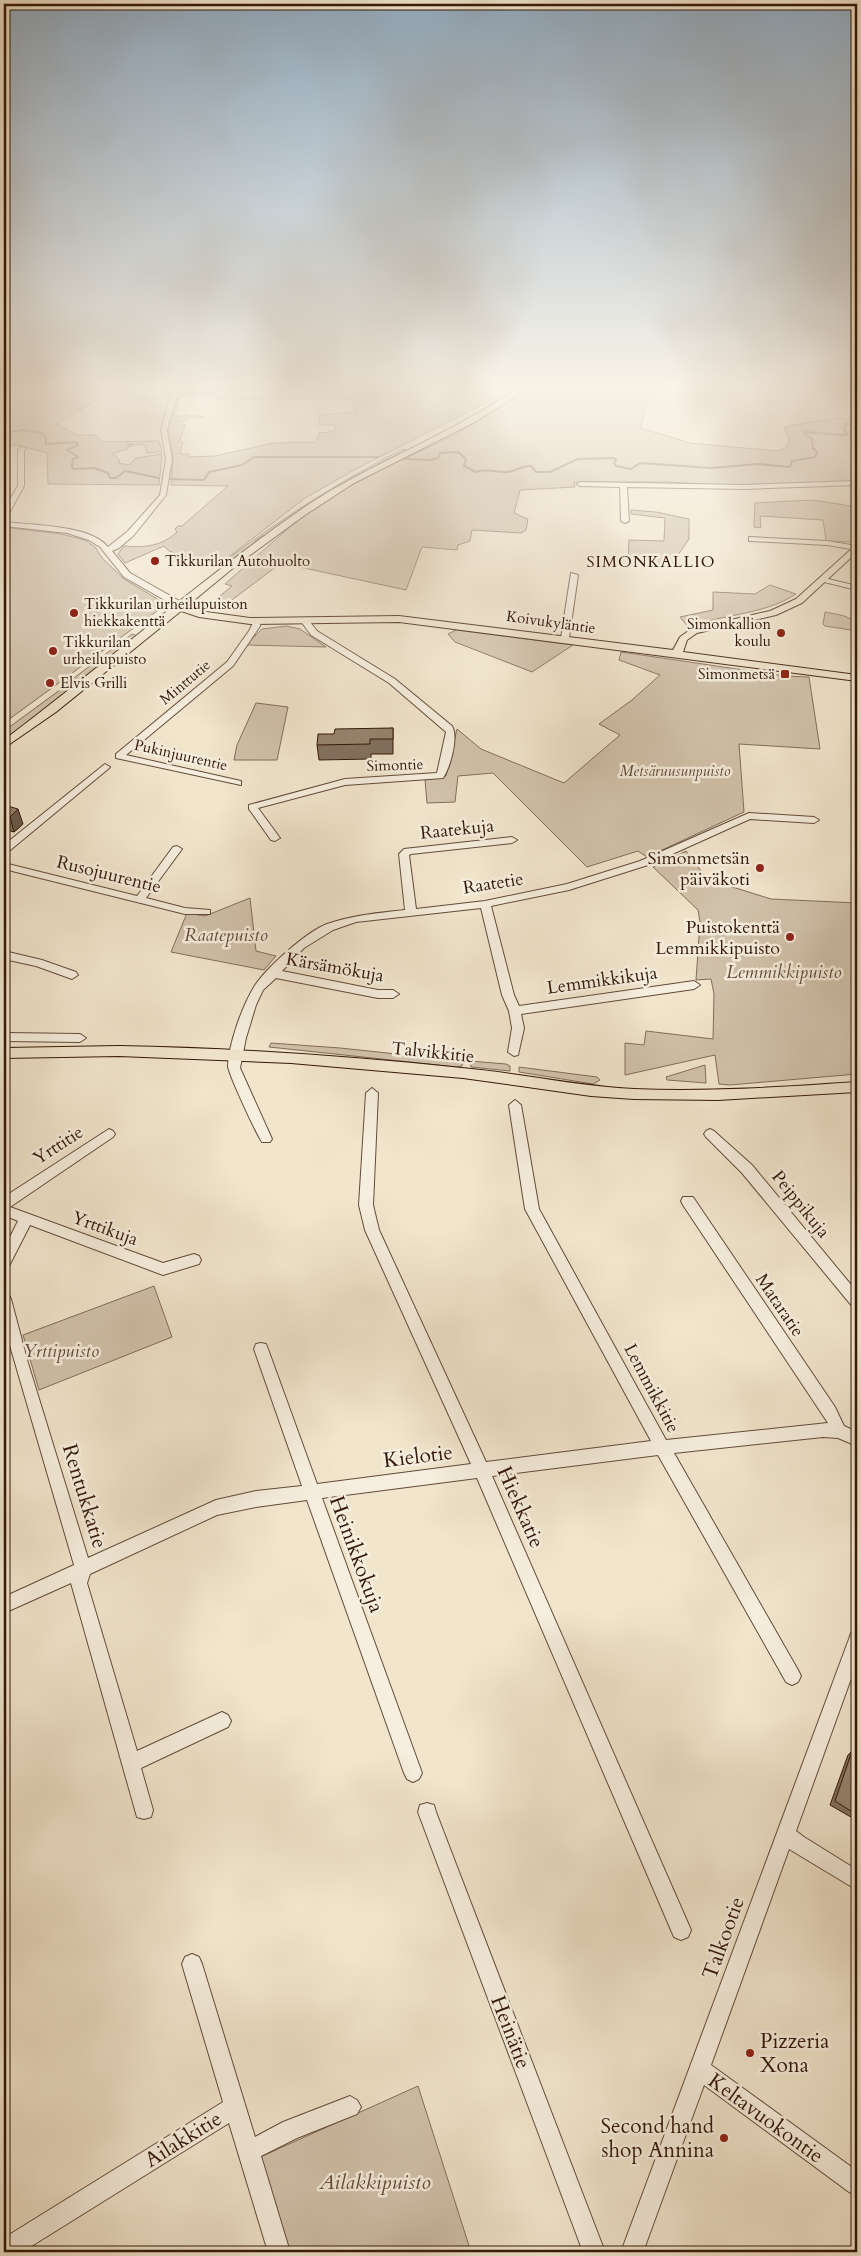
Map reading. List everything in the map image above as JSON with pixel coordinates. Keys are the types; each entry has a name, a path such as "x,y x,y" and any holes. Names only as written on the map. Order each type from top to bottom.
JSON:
{"main road":[{"path":"4,745 186,608 269,537 337,491"},
{"path":"677,654 683,639 694,631 784,609 803,598 857,548"},
{"name":"Koivukyläntie","path":"186,608 217,618 258,621 388,618 565,638 857,678"},
{"name":"Talvikkitie","path":"4,1053 98,1050 236,1054 463,1073 632,1094 693,1096 774,1094 857,1086"}],"street":[{"path":"4,515 18,491"},
{"path":"107,550 116,546 131,533 158,504 164,491"},
{"path":"623,491 625,521"},
{"path":"4,524 80,533 97,541 107,550 127,575 186,608"},
{"path":"752,539 842,544 857,548"},
{"path":"565,638 574,575"},
{"path":"823,579 857,588"},
{"name":"Simontie","path":"275,838 252,807 345,782 440,776 444,770 451,732 429,711 392,681 314,633 304,620"},
{"name":"Minttutie","path":"119,756 230,664 242,644 256,630 258,621"},
{"name":"Pukinjuurentie","path":"119,756 238,783"},
{"path":"4,849 105,767"},
{"name":"Raatetie","path":"236,1054 250,1005 259,988 300,945 328,927 355,919 485,904 601,879 662,856 749,816 814,820"},
{"name":"Raatekuja","path":"411,912 404,854 408,851 512,840"},
{"path":"140,899 177,849"},
{"name":"Rusojuurentie","path":"4,866 191,912 206,912"},
{"path":"485,904 508,995 515,1011 518,1028 514,1052"},
{"path":"4,955 38,963 72,975"},
{"name":"Kärsämökuja","path":"272,973 378,994 393,994"},
{"name":"Lemmikkikuja","path":"515,1011 694,985"},
{"path":"4,1037 80,1038"},
{"path":"236,1054 234,1068 266,1139"},
{"name":"Hiekkatie","path":"372,1093 366,1205 372,1230 482,1470 681,1930"},
{"name":"Lemmikkitie","path":"516,1105 532,1209 792,1676"},
{"name":"Yrttitie","path":"4,1204 109,1134"},
{"name":"Peippikuja","path":"710,1134 747,1169 857,1302"},
{"name":"Mataratie","path":"688,1201 830,1412 839,1431"},
{"name":"Yrttikuja","path":"4,1210 163,1269 194,1260"},
{"path":"4,1262 26,1219"},
{"name":"Rentukkatie","path":"4,1299 21,1363 84,1569 79,1583 144,1810"},
{"name":"Heinikkokuja","path":"261,1349 413,1773"},
{"name":"Kielotie","path":"4,1605 216,1508 256,1499 663,1447 823,1430 839,1431 857,1439"},
{"name":"Talkootie","path":"632,2252 857,1639"},
{"path":"131,1764 222,1721"},
{"name":"Heinätie","path":"427,1812 594,2252"},
{"path":"786,1834 798,1844 857,1881"},
{"name":"Ailakkitie","path":"4,2250 235,2107 192,1964"},
{"name":"Keltavuokontie","path":"699,2070 857,2184"},
{"path":"235,2107 279,2252"},
{"path":"248,2151 284,2133 350,2107"}],"green space":[{"path":"222,491 317,491 305,498 216,567 169,551 164,546 125,563 118,554 124,546 138,547 159,543 177,532 175,529 178,526 182,526"},
{"path":"331,491 265,536 262,536 255,541 257,542 220,569 229,558 292,513"},
{"path":"341,491 520,491 514,513 528,519 526,530 521,533 472,530 470,541 458,545 457,550 422,547 406,590 281,563 220,609 209,605 232,586 225,584 299,519"},
{"path":"812,500 857,507 857,537 850,542 826,541 823,520 760,516 761,528 754,527 755,503"},
{"path":"631,510 656,512 689,519 689,539 671,565 628,563 629,540 664,541 665,518 631,514"},
{"name":"Tikkurilan urheilupuisto","path":"4,527 61,534 85,540 95,547 102,558 124,579 164,603 157,611 4,723"},
{"path":"770,585 796,594 771,606 688,627 680,617 713,610 713,592 755,594"},
{"path":"825,612 850,619 854,622 857,631 825,626 823,624"},
{"path":"286,626 300,629 326,647 246,645 262,629"},
{"path":"456,630 573,645 532,672 455,642 448,634"},
{"path":"132,634 138,636 81,680 74,678"},
{"name":"Metsäruusunpuisto","path":"621,652 785,676 809,677 820,749 739,744 744,812 647,857 638,851 587,867 493,773 458,776 455,802 427,803 425,780 446,776 457,729 481,749 564,783 620,735 599,724 632,700 660,675 619,660"},
{"path":"68,684 75,686 4,741 4,731"},
{"path":"256,703 288,707 277,760 234,760 237,745"},
{"name":"Lemmikkipuisto","path":"686,851 707,879 771,899 857,903 857,1074 730,1085 719,1084 715,1055 625,1075 625,1043 644,1045 646,1031 713,1039 714,994 711,979 696,980 700,922 698,910 653,867"},
{"name":"Raatepuisto","path":"250,898 256,951 276,956 264,970 171,952 187,913 205,916"},
{"path":"271,1043 463,1061 462,1066 457,1067 269,1047"},
{"path":"470,1061 506,1064 510,1066 510,1071 471,1067"},
{"path":"705,1065 706,1083 667,1080 666,1077"},
{"path":"519,1067 597,1077 600,1080 593,1084 519,1072"},
{"name":"Yrttipuisto","path":"154,1286 172,1337 39,1390 23,1335"},
{"name":"Ailakkipuisto","path":"418,2086 471,2252 285,2252 258,2158"}],"building":[{"path":"393,728 393,739 370,739 370,744 317,745 318,734 334,734 335,729"},
{"path":"4,805 18,809 10,817 4,815"},
{"path":"852,1751 857,1754 857,1815 835,1801"}],"place":[{"name":"Tikkurilan Autohuolto","path":"155,561"},
{"name":"Tikkurilan urheilupuiston hiekkakenttä","path":"74,613"},
{"name":"Simonkallion koulu","path":"781,633"},
{"name":"Tikkurilan urheilupuisto","path":"53,651"},
{"name":"Simonmetsä","path":"785,674"},
{"name":"Elvis Grilli","path":"50,683"},
{"name":"Simonmetsän päiväkoti","path":"760,868"},
{"name":"Puistokenttä Lemmikkipuisto","path":"790,937"},
{"name":"Pizzeria Xona","path":"750,2053"},
{"name":"Second hand shop Annina","path":"724,2138"}],"district":[{"name":"SIMONKALLIO","path":"651,561"}]}
